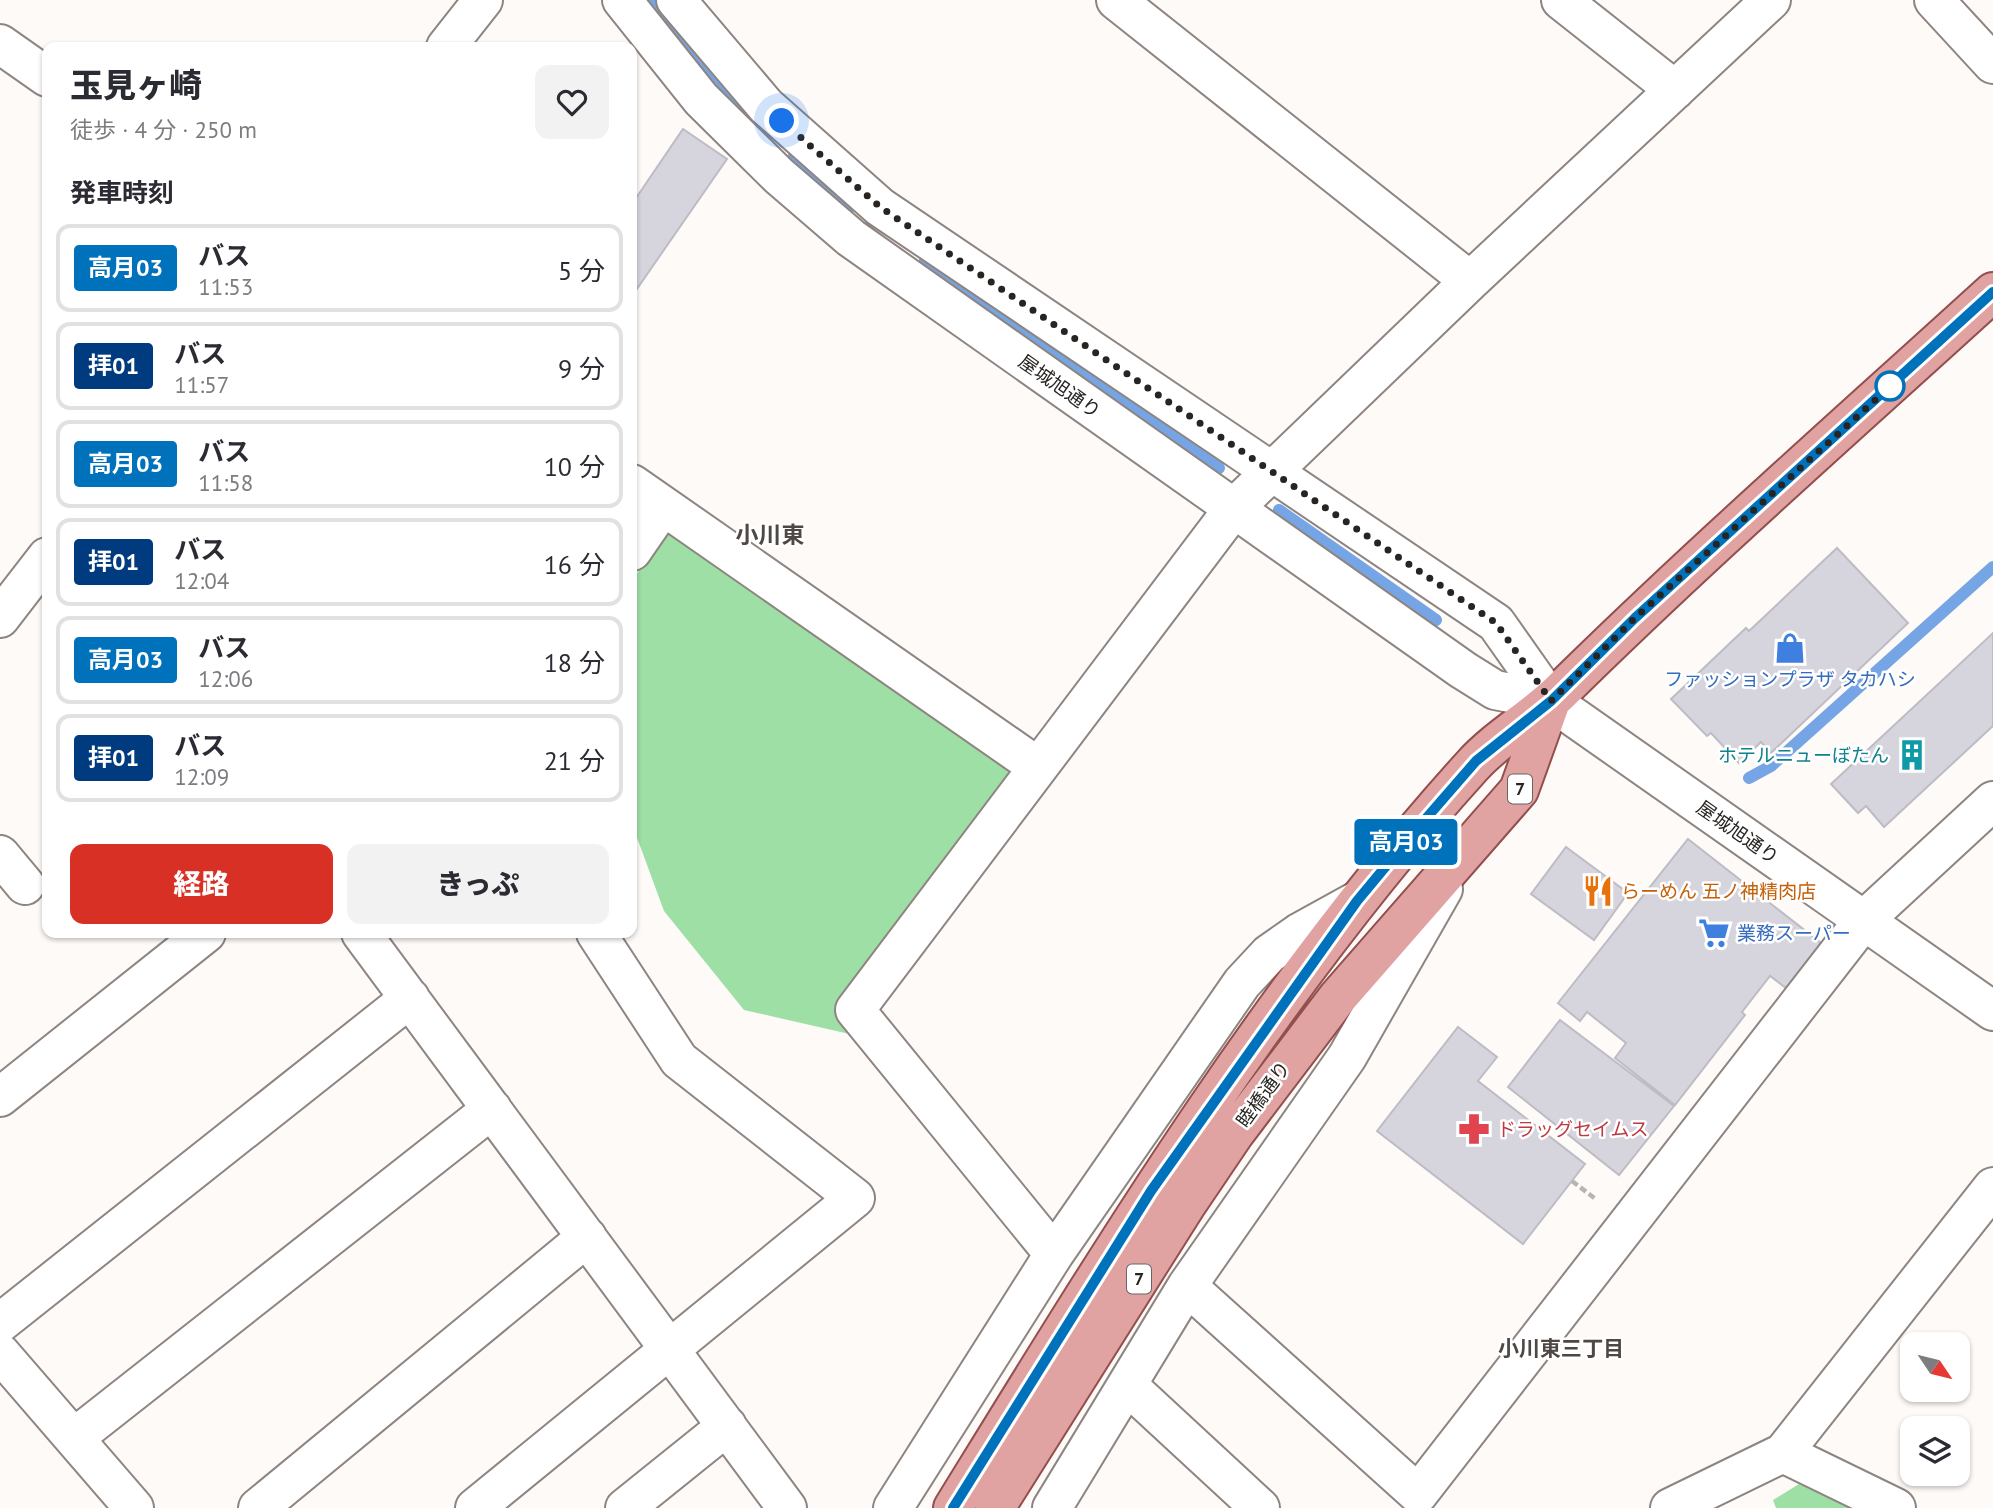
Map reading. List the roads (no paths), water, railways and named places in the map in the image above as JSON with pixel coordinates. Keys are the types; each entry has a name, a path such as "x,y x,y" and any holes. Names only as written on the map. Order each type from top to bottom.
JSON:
{"main road":[{"name":"睦橋通り","path":"953,1508 1151,1191 1259,1035 1357,901 1476,761 1551,701 1635,618 1993,292"},
{"name":"睦橋通り","path":"995,1508 1186,1205 1291,1056 1338,997 1519,790 1551,701"}],"street":[{"path":"450,42 483,0"},
{"name":"屋城旭通り","path":"622,0 701,99 779,176 851,237 1495,690 1551,701"},
{"name":"屋城旭通り","path":"676,0 766,106 880,207 1496,623 1551,701 1993,1011"},
{"path":"1116,0 1470,281"},
{"path":"1561,0 1675,90"},
{"path":"1054,1254 855,1010 1234,508 1470,281 1771,0"},
{"path":"1934,0 1993,64"},
{"path":"0,44 42,73"},
{"path":"637,488 1038,767"},
{"path":"637,544 663,506"},
{"path":"0,618 42,563"},
{"path":"1187,1286 1426,1501 1864,920 1993,801"},
{"path":"0,855 25,885"},
{"path":"1052,1508 1187,1286 1347,1057 1459,860"},
{"path":"892,1508 1054,1254 1242,984 1269,954 1357,901"},
{"path":"0,1097 200,938"},
{"path":"365,938 787,1508"},
{"path":"475,1508 855,1198 678,1060 599,938"},
{"path":"0,1323 410,998"},
{"path":"74,1438 492,1109"},
{"path":"1670,1508 1783,1453 1993,1187"},
{"path":"258,1508 587,1237"},
{"path":"0,1353 134,1508"},
{"path":"1127,1385 1261,1508"},
{"path":"625,1508 727,1426"},
{"path":"1783,1453 1896,1508"}],"waterway":[{"path":"650,0 731,99 759,125"},
{"path":"794,156 851,206"},
{"path":"925,260 1219,468"},
{"path":"1279,510 1436,620"},
{"path":"1749,778 1771,766 1993,567"}],"place":[{"name":"ファッションプラザ タカハシ","path":"1790,648"},
{"name":"ホテルニューぼたん","path":"1912,755"},
{"name":"らーめん 五ノ神精肉店","path":"1598,891"},
{"name":"業務スーパー","path":"1714,933"},
{"name":"ドラッグセイムス","path":"1474,1129"}],"district":[{"name":"小川東","path":"770,535"},
{"name":"小川東三丁目","path":"1561,1349"}]}
